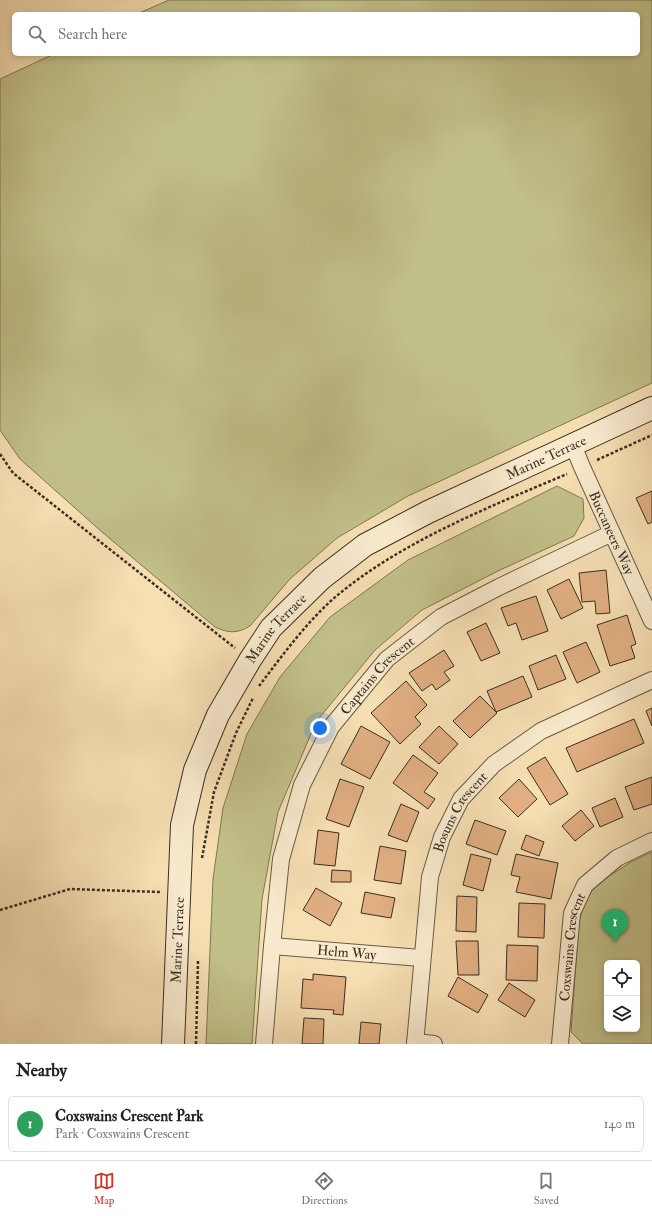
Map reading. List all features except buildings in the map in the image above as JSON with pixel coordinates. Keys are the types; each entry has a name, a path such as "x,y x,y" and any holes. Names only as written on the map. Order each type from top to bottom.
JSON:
{"street":[{"name":"Marine Terrace","path":"173,1044 178,893 182,825 195,770 218,715 250,660 271,628 322,578 365,545 428,512 652,408"},
{"name":"Buccaneers Way","path":"573,445 652,621"},
{"name":"Captains Crescent","path":"264,1044 281,859 302,784 330,727 388,659 441,617 499,587 612,533"},
{"name":"Bosuns Crescent","path":"415,1043 421,958 430,877 442,837 461,799 494,764 541,730 652,680"},
{"name":"Coxswains Crescent","path":"560,1044 572,913 585,885 617,858 652,841"},
{"name":"Helm Way","path":"272,946 421,958"},
{"path":"415,1043 434,1044"}],"path":[{"path":"601,457 652,435"},
{"path":"0,454 13,473 250,660"},
{"path":"257,690 289,646 333,599 376,566 436,533 564,475"},
{"path":"201,862 214,792 236,733 254,696"},
{"path":"0,910 70,889 178,893"},
{"path":"196,1044 198,957"}],"shaded area":[{"path":"169,0 652,0 652,383 408,496 337,538 290,579 250,626 245,629 232,632 215,627 102,532 20,459 0,430 0,79 50,56 640,56 640,12 142,12"},
{"path":"557,486 583,499 584,518 574,536 498,571 422,610 375,650 316,722 278,812 262,899 252,1044 206,1044 213,879 223,808 247,734 280,677 330,617 408,560"},
{"path":"652,852 652,1044 583,1044 571,1032 579,921 584,905 592,890 609,876 631,862"}],"place":[{"name":"Coxswains Crescent Park","path":"615,942"}]}
